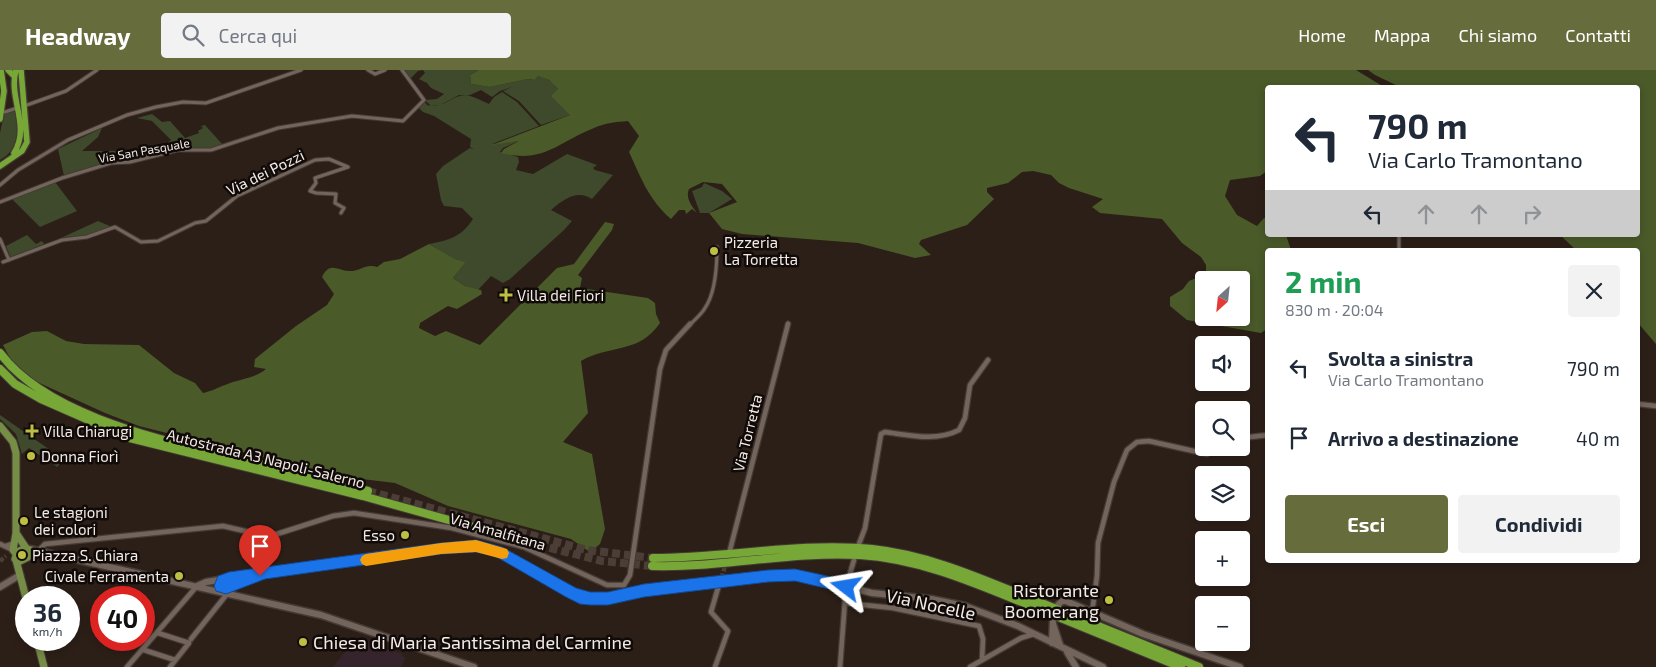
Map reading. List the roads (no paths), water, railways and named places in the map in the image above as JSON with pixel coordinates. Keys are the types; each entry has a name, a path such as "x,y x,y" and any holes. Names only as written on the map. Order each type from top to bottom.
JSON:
{"highway":[{"path":"0,119 4,92 1,70"},
{"path":"0,162 14,153 20,144 19,106 15,95 15,73 8,70"},
{"path":"0,166 22,151 27,142 22,70"},
{"name":"Autostrada A3 Napoli-Salerno","path":"0,353 14,372 34,386 120,426 151,437 368,491"},
{"name":"Autostrada A3 Napoli-Salerno","path":"0,369 15,384 41,399 136,440 363,496 538,545"},
{"path":"1181,667 966,579 909,562 868,556 832,554 693,566 652,562 831,548 870,549 906,554 936,562 985,580 1199,667"}],"main road":[{"path":"0,426 13,442 16,453 16,533 14,554 23,586"},
{"path":"14,554 30,552"},
{"path":"14,554 30,552"},
{"path":"14,554 30,552"},
{"path":"40,651 44,667"}],"street":[{"path":"27,105 66,91 97,70"},
{"path":"0,185 36,157 108,122 162,106 196,101 206,103 301,70"},
{"path":"368,70 375,74 385,70"},
{"name":"Via San Pasquale","path":"0,202 62,178 111,163 130,162 178,150 211,150 278,128 352,116 374,117 403,122 407,119 412,109 424,100 402,70"},
{"path":"5,112 17,108"},
{"name":"Via dei Pozzi","path":"3,262 62,240 87,237 115,227 141,242 158,242 196,223 206,221 237,196 315,160 330,159 348,168 336,174 326,174 315,178 316,183 310,191 315,194 332,192 336,194 334,204 344,208 341,213"},
{"path":"0,239 9,260"},
{"name":"Via Amalfitana","path":"30,552 45,544 223,526 262,535 277,534 333,516 354,513 452,528 498,539 545,554 607,585 624,585 630,575 660,369 666,350 705,308 708,302 717,266 717,247"},
{"name":"Via Torretta","path":"730,550 788,323"},
{"path":"859,544 865,528 881,434 885,432 928,437 949,436 956,433 964,424 970,385 988,360"},
{"path":"1640,404 1656,406"},
{"path":"1250,437 1265,436"},
{"path":"1092,613 1097,576 1098,543 1114,482 1127,450 1138,442 1149,440 1195,451"},
{"path":"30,552 215,590 266,574 441,548 476,546 498,551 571,593 590,599 608,599 644,591 768,576 795,575 872,593 919,598 964,606 1034,634 1103,667"},
{"path":"0,587 14,554"},
{"path":"840,667 846,587 854,560"},
{"path":"155,637 197,586 239,583 266,574"},
{"path":"237,595 236,587 239,583"},
{"path":"227,585 237,595 321,615 407,646 474,667"},
{"path":"170,667 190,641 227,585"},
{"path":"715,667 728,631 711,612 718,588"},
{"path":"1058,606 1062,601 1066,601 1143,634 1240,667"},
{"name":"Via Nocelle","path":"845,603 893,608 979,626 983,639 982,660"},
{"path":"1044,639 1053,625"},
{"path":"1052,643 1053,625"},
{"path":"1053,625 1057,640 1072,657 1077,667"},
{"path":"158,633 190,641"},
{"path":"970,667 1021,638 1034,634"},
{"path":"127,667 143,651"},
{"path":"147,651 175,660"},
{"path":"1077,667 1080,656"},
{"path":"1077,667 1084,662 1095,663"}],"tunnel":[{"path":"368,491 587,550 653,558"},
{"path":"538,545 602,561 652,566"},
{"path":"0,561 6,556"},
{"path":"720,584 726,562"}],"place":[{"name":"Pizzeria La Torretta","path":"714,251"},
{"name":"Villa dei Fiori","path":"506,295"},
{"name":"Villa Chiarugi","path":"32,431"},
{"name":"Donna Fiorì","path":"31,456"},
{"name":"Le stagioni dei colori","path":"24,521"},
{"name":"Esso","path":"405,535"},
{"name":"Piazza S. Chiara","path":"22,555"},
{"name":"Civale Ferramenta","path":"179,576"},
{"name":"Ristorante Boomerang","path":"1109,600"},
{"name":"Chiesa di Maria Santissima del Carmine","path":"303,642"}]}
